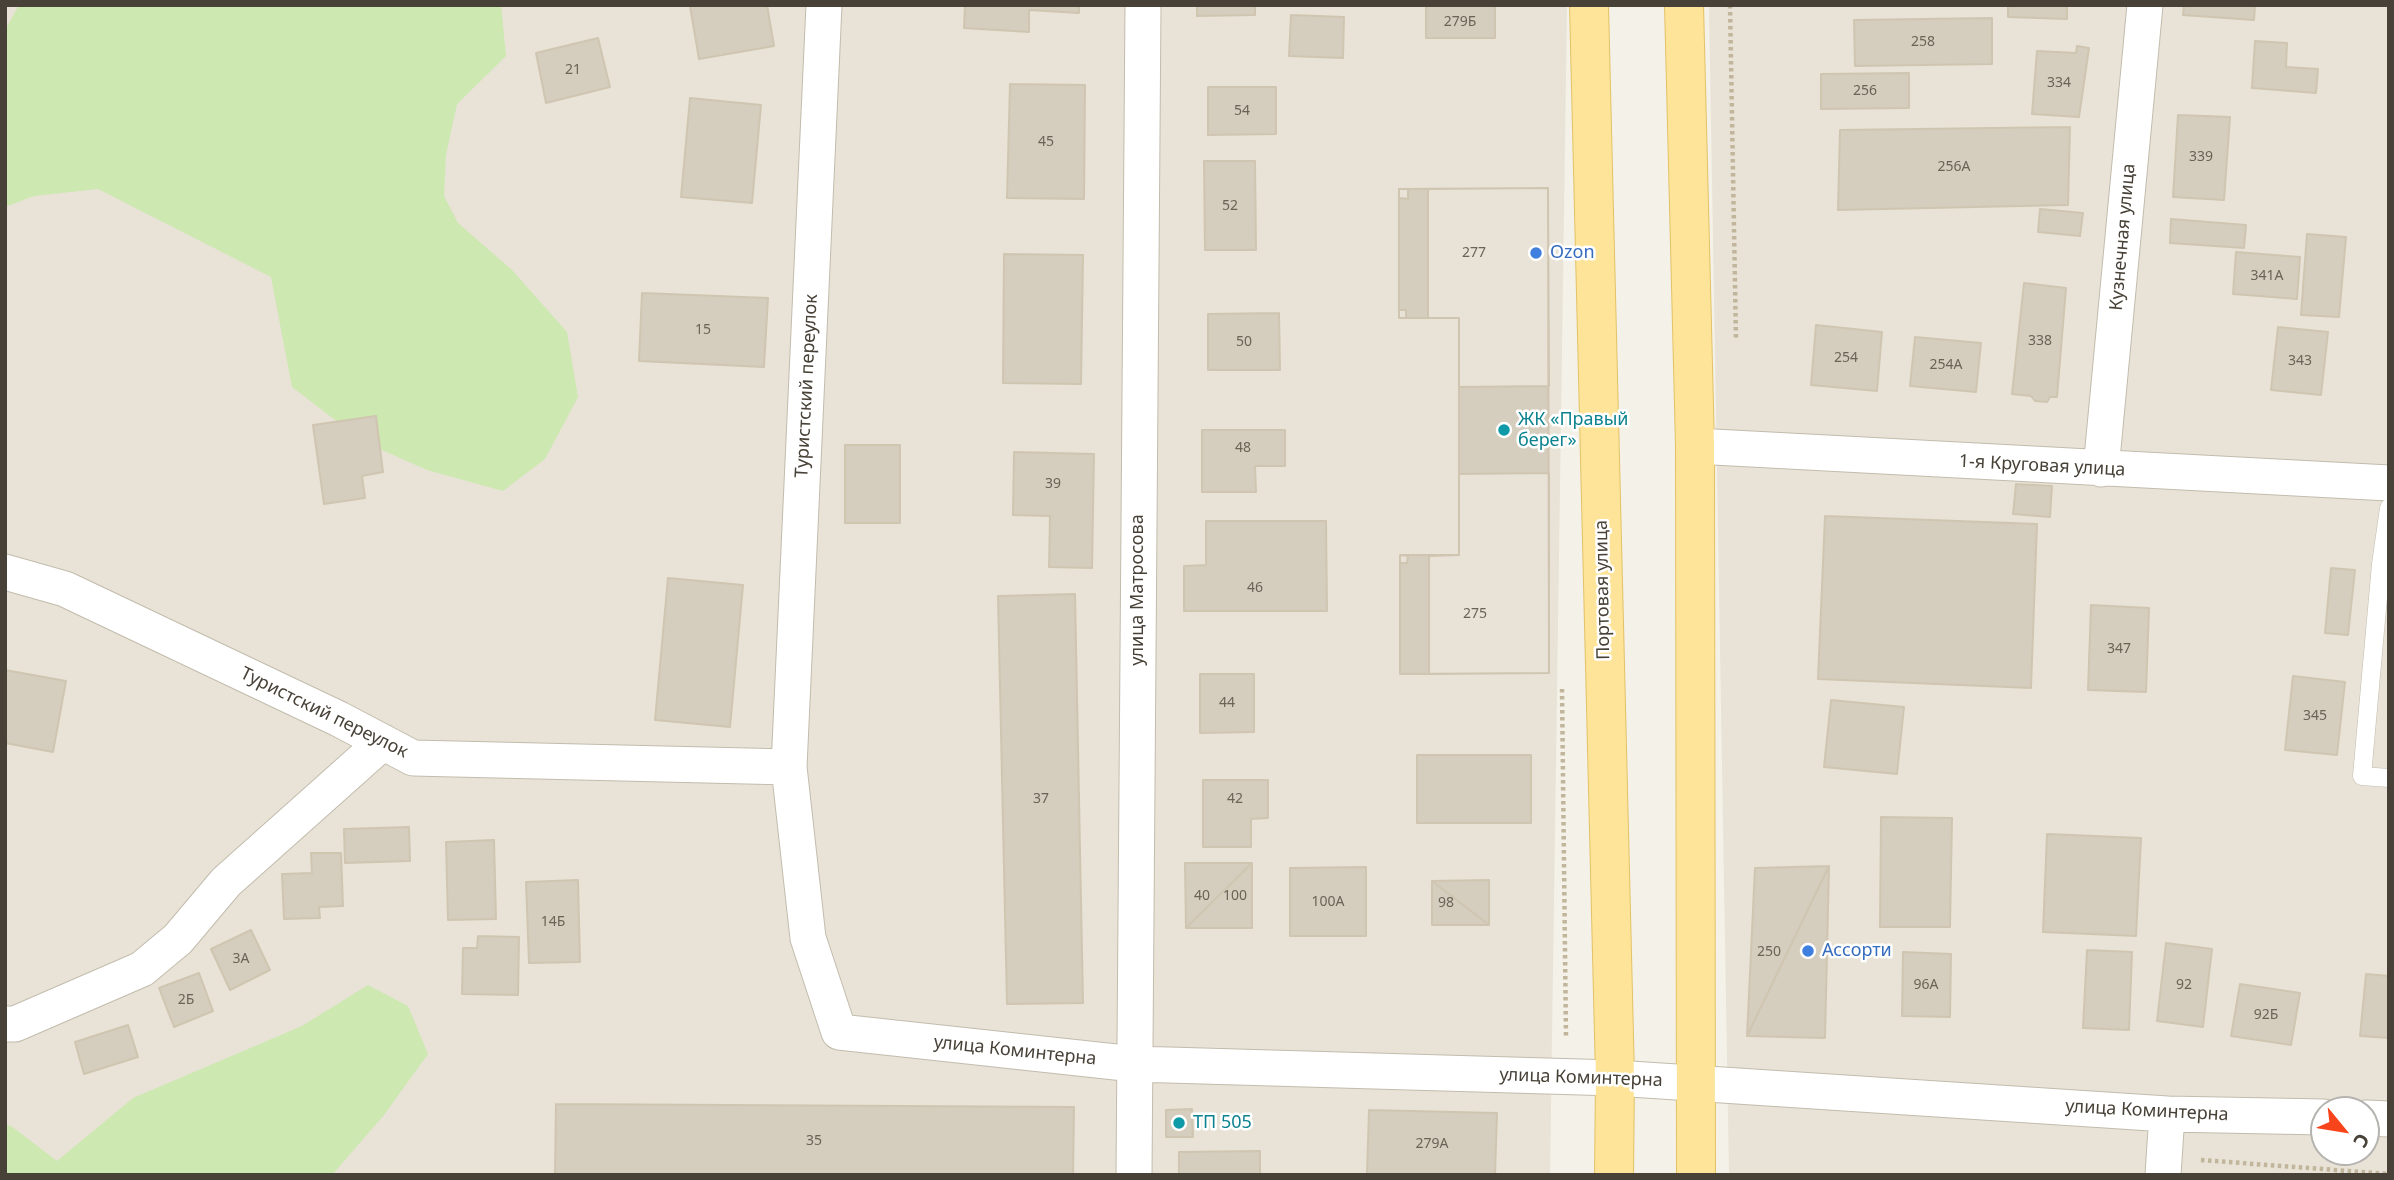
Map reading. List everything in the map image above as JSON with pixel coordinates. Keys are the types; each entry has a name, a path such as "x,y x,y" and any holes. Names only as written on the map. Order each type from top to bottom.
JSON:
{"main road":[{"name":"Портовая улица","path":"1590,5 1615,1078 1614,1175"},
{"path":"1684,5 1695,446 1696,1175"}],"street":[{"name":"Туристский переулок","path":"824,5 789,767 808,938 839,1032"},
{"name":"улица Матросова","path":"1134,1175 1143,5"},
{"name":"Кузнечная улица","path":"2101,469 2145,5"},
{"name":"1-я Круговая улица","path":"1695,446 2389,483"},
{"name":"Туристский переулок","path":"5,572 65,589 339,719 413,758 789,767"},
{"path":"5,1024 15,1024 142,969 178,939 226,882 383,742"},
{"name":"улица Коминтерна","path":"839,1032 1135,1064 1615,1078 2167,1114 2310,1117"},
{"path":"2163,1166 2167,1114"}],"lane":[{"path":"2389,508 2381,564 2362,776 2389,778"}],"path":[{"path":"2163,1166 2389,1174"}],"shaded area":[{"path":"5,5 1567,5 1550,1175 5,1175"},
{"path":"1709,5 2389,5 2389,1175 1729,1175"}],"green space":[{"path":"19,5 501,5 506,56 457,104 446,155 444,196 458,223 512,270 567,332 578,397 545,459 503,491 427,470 364,442 292,387 271,277 98,189 34,196 5,207 5,30"},
{"path":"368,985 408,1006 428,1054 384,1115 332,1175 5,1175 5,1125 11,1126 57,1161 133,1098 302,1026"}],"building":[{"path":"767,5 774,46 699,59 690,6"},
{"path":"965,5 1079,5 1079,13 1029,10 1029,32 964,28"},
{"path":"1197,5 1255,5 1255,15 1197,16"},
{"path":"1426,5 1495,5 1495,38 1426,38"},
{"path":"2008,5 2067,5 2067,19 2008,17"},
{"path":"2184,5 2255,5 2254,20 2183,15"},
{"path":"1291,15 1344,17 1343,58 1289,56"},
{"path":"1992,18 1992,64 1855,66 1854,20"},
{"path":"598,38 610,87 546,103 536,53"},
{"path":"2255,41 2287,43 2286,67 2318,69 2316,93 2252,88"},
{"path":"2077,46 2089,48 2079,117 2032,114 2037,51 2076,53"},
{"path":"1909,73 1909,108 1821,109 1821,74"},
{"path":"1010,84 1085,85 1084,199 1007,198"},
{"path":"1208,87 1276,87 1276,134 1208,135"},
{"path":"690,98 761,105 752,203 681,197"},
{"path":"2178,115 2230,117 2224,200 2173,197"},
{"path":"2070,127 2068,205 1838,210 1840,130"},
{"path":"1204,161 1255,161 1256,250 1205,250"},
{"path":"1548,188 1549,386 1459,387 1459,318 1399,318 1399,189"},
{"name":"ЖК «Правый берег»","path":"1548,188 1549,673 1429,674 1429,556 1459,555 1459,318 1428,318 1428,189"},
{"path":"1399,189 1408,189 1408,199 1399,198"},
{"path":"2040,209 2083,213 2080,236 2038,232"},
{"path":"2171,219 2246,225 2244,248 2170,243"},
{"path":"2307,234 2346,237 2339,317 2301,315"},
{"path":"2236,252 2300,257 2297,299 2233,294"},
{"path":"1004,254 1083,255 1081,384 1003,383"},
{"path":"2024,283 2066,288 2057,397 2050,397 2047,402 2035,401 2031,396 2012,394"},
{"path":"642,293 768,298 764,367 639,361"},
{"path":"1399,310 1406,310 1406,318 1399,318"},
{"path":"1279,313 1280,370 1208,370 1208,314"},
{"path":"1816,325 1882,332 1877,391 1811,385"},
{"path":"2278,327 2328,332 2321,395 2271,390"},
{"path":"1915,337 1981,343 1976,392 1910,386"},
{"path":"376,416 383,472 362,476 365,498 324,504 313,425"},
{"path":"1202,430 1285,430 1285,466 1255,466 1256,492 1202,492"},
{"path":"845,445 900,445 900,523 845,523"},
{"path":"1014,452 1094,454 1092,568 1049,567 1050,516 1013,515"},
{"path":"1549,473 1549,673 1400,674 1400,555 1459,555 1459,474"},
{"path":"2016,484 2052,486 2050,517 2013,514"},
{"path":"1825,516 2037,524 2031,688 1818,679"},
{"path":"1206,521 1326,521 1327,611 1184,611 1184,566 1206,565"},
{"path":"1400,555 1408,556 1407,563 1400,563"},
{"path":"2331,568 2355,570 2348,635 2325,633"},
{"path":"668,578 743,585 730,727 655,720"},
{"path":"1075,594 1083,1003 1007,1004 998,596"},
{"path":"2091,605 2149,608 2146,692 2088,690"},
{"path":"5,670 66,681 53,752 5,743"},
{"path":"1200,674 1254,674 1254,732 1200,733"},
{"path":"2293,676 2345,682 2337,755 2285,750"},
{"path":"1831,700 1904,707 1897,774 1824,767"},
{"path":"1417,755 1531,755 1531,823 1417,823"},
{"path":"1203,780 1268,780 1268,818 1251,819 1251,847 1203,847"},
{"path":"1881,817 1952,818 1950,927 1880,927"},
{"path":"409,827 410,861 345,863 344,829"},
{"path":"2047,834 2141,838 2136,936 2043,932"},
{"path":"494,840 496,919 448,920 446,842"},
{"path":"311,853 341,853 343,906 319,907 320,918 284,919 282,874 312,873"},
{"path":"1185,863 1252,863 1186,928"},
{"path":"1252,863 1252,928 1186,928"},
{"name":"Ассорти","path":"1829,866 1825,1038 1747,1036"},
{"path":"1829,866 1747,1036 1755,868"},
{"path":"1366,867 1366,936 1290,936 1290,868"},
{"path":"578,880 580,962 529,963 526,882"},
{"path":"1489,880 1489,925 1432,881"},
{"path":"1432,881 1489,925 1432,925"},
{"path":"251,930 270,970 230,990 211,949"},
{"path":"478,936 519,937 518,995 462,994 463,948 477,948"},
{"path":"2166,943 2212,949 2203,1027 2157,1021"},
{"path":"2087,950 2132,952 2129,1030 2083,1028"},
{"path":"1903,952 1951,954 1950,1017 1902,1016"},
{"path":"199,973 213,1011 174,1027 159,988"},
{"path":"2366,974 2389,976 2389,1038 2360,1036"},
{"path":"2240,984 2300,993 2291,1045 2231,1036"},
{"path":"128,1025 138,1057 84,1074 75,1042"},
{"path":"556,1104 1074,1107 1073,1175 555,1175"},
{"name":"ТП 505","path":"1192,1109 1193,1137 1166,1137 1166,1110"},
{"path":"1369,1110 1497,1113 1495,1175 1367,1175"},
{"path":"1260,1151 1260,1175 1179,1175 1179,1152"}],"place":[{"name":"Ozon","path":"1536,253"},
{"name":"ЖК «Правый берег»","path":"1504,430"},
{"name":"Ассорти","path":"1808,951"},
{"name":"ТП 505","path":"1179,1123"}]}
